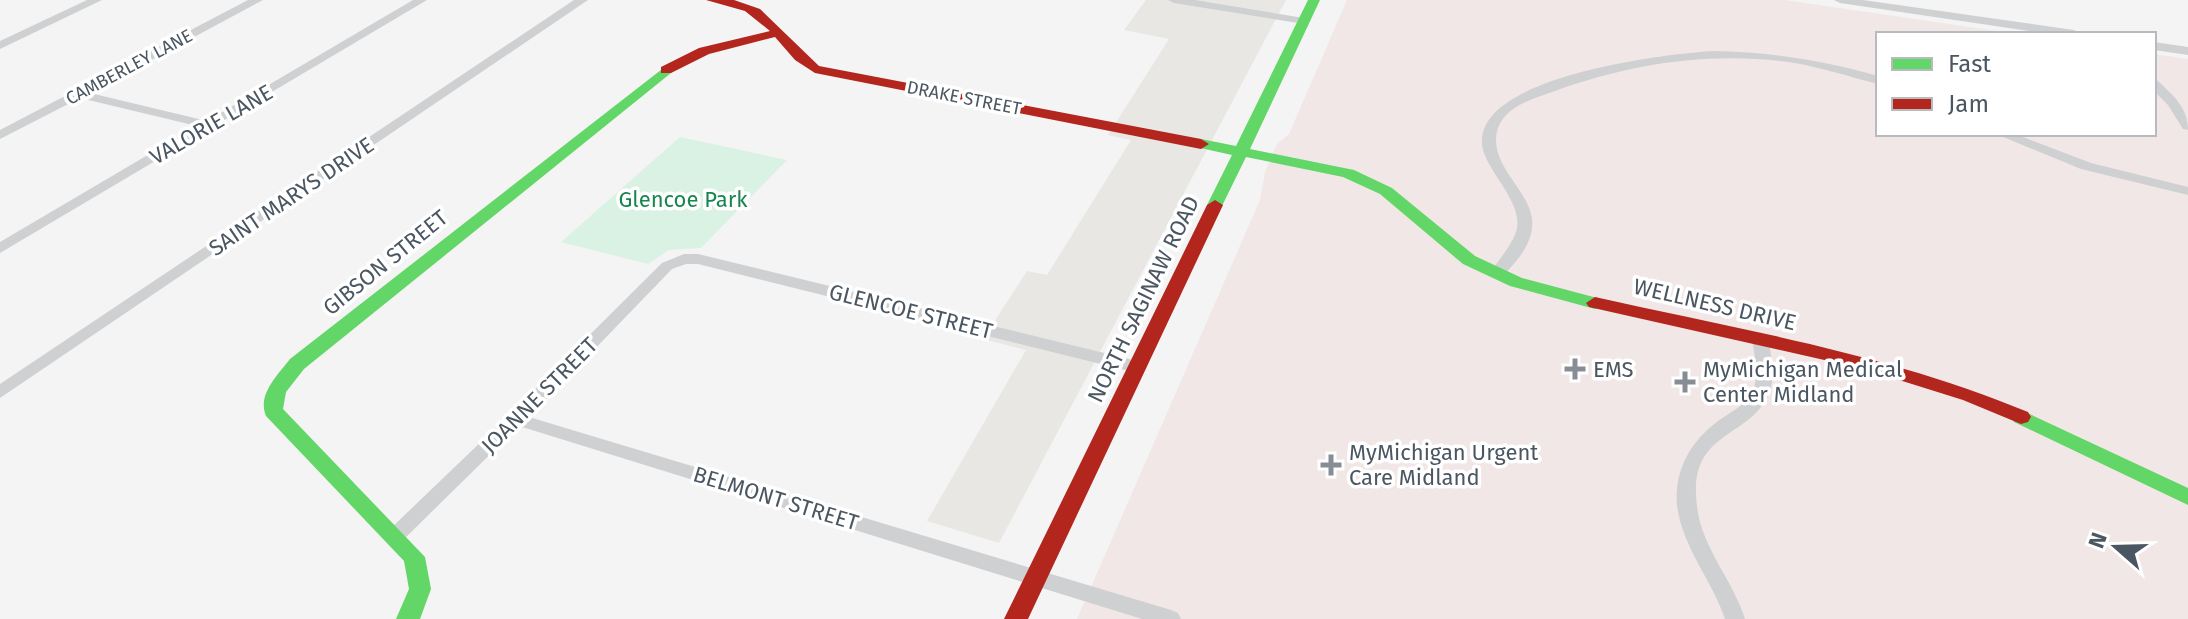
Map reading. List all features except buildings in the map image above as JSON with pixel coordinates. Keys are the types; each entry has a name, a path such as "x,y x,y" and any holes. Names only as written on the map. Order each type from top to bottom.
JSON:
{"street":[{"path":"0,45 96,0"},
{"name":"CAMBERLEY LANE","path":"0,135 257,0"},
{"name":"VALORIE LANE","path":"0,248 421,0"},
{"name":"SAINT MARYS DRIVE","path":"0,392 582,0"},
{"name":"DRAKE STREET","path":"712,0 753,10 765,17 793,56 815,69 1241,151"},
{"path":"1174,0 1304,21"},
{"name":"NORTH SAGINAW ROAD","path":"1016,619 1314,0"},
{"path":"1840,0 2060,32"},
{"name":"GIBSON STREET","path":"408,619 419,597 422,576 414,557 273,411 272,397 280,382 297,364 664,71 688,55 776,33"},
{"path":"2156,46 2188,51"},
{"path":"1497,274 1516,251 1526,224 1522,204 1492,155 1489,137 1496,119 1521,99 1613,66 1694,53 1775,57 1876,79"},
{"path":"2156,86 2188,126"},
{"path":"78,94 209,125"},
{"path":"2008,136 2086,166 2188,191"},
{"name":"WELLNESS DRIVE","path":"1241,151 1329,168 1367,181 1395,198 1453,248 1497,274 1545,290 1885,367 1969,394 2027,418 2188,497"},
{"name":"JOANNE STREET","path":"396,535 667,266 684,259"},
{"name":"GLENCOE STREET","path":"684,259 698,259 1137,367"},
{"path":"1735,619 1689,522 1686,486 1692,462 1706,439 1740,415 1759,395 1763,382 1760,338"},
{"name":"BELMONT STREET","path":"516,419 1171,619"}],"shaded area":[{"path":"1146,0 1286,0 999,543 927,521 1026,350 983,339 1027,271 1047,275 1131,140 1108,135 1169,39 1124,30"},
{"name":"MyMichigan Medical Center Midland","path":"1347,0 1785,0 2003,32 1876,32 1876,136 2156,136 2156,54 2188,59 2188,619 1077,619 1260,200 1265,172 1277,144 1289,134"}],"green space":[{"name":"Glencoe Park","path":"680,137 787,160 701,248 669,250 648,264 561,242"}],"traffic: fast":[{"path":"1215,205 1314,0"},
{"path":"408,619 420,589 414,557 273,411 276,391 297,364 666,70"},
{"path":"1201,144 1348,173 1386,191 1469,260 1516,282 1595,303"},
{"path":"2021,417 2188,497"}],"traffic: jam":[{"path":"712,0 756,11 799,57 815,69 1201,144"},
{"path":"666,70 704,51 776,33"},
{"path":"1016,619 1215,205"},
{"path":"1595,303 1865,362 1970,395 2021,417"}],"place":[{"name":"EMS","path":"1575,369"},
{"name":"MyMichigan Medical Center Midland","path":"1685,382"},
{"name":"MyMichigan Urgent Care Midland","path":"1331,465"}]}
